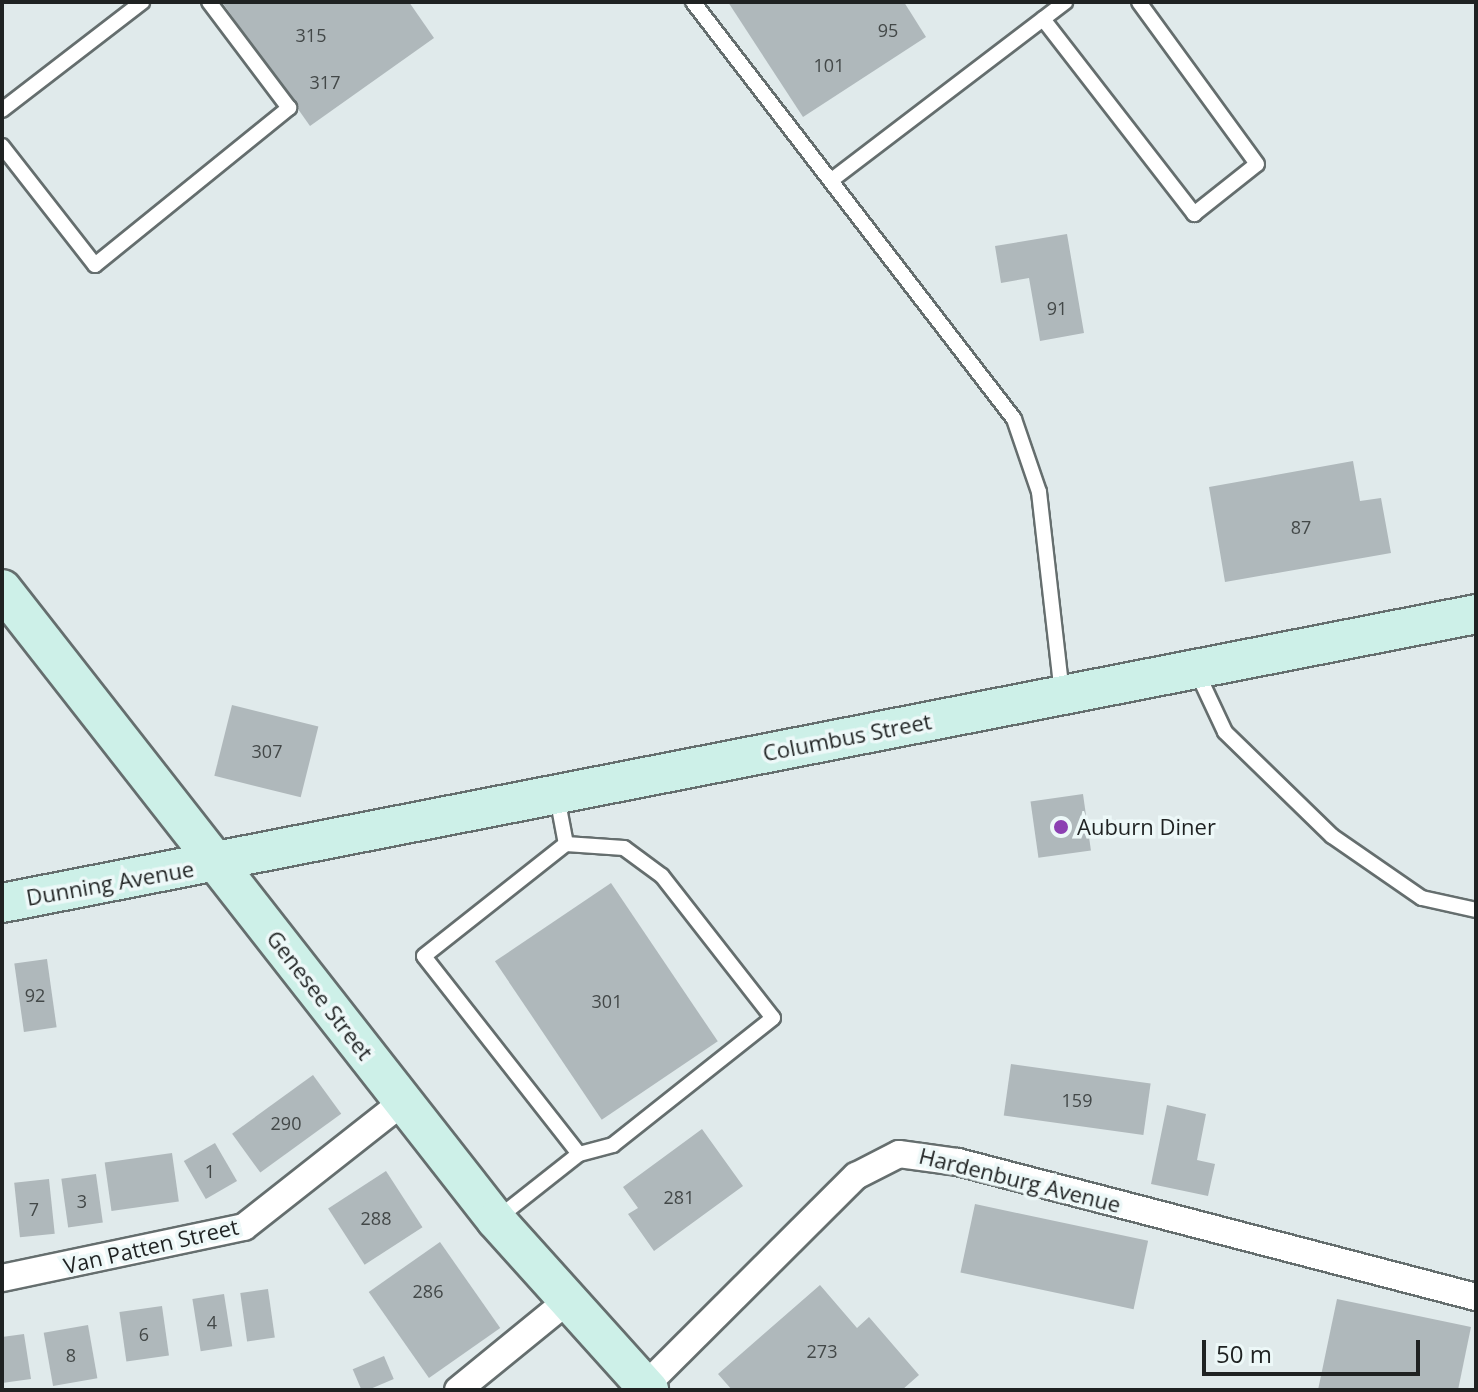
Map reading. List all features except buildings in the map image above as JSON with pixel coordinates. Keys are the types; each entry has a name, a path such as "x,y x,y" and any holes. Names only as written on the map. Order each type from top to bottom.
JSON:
{"street":[{"name":"Genesee Street","path":"2,589 496,1220 566,1302 647,1388"},
{"name":"Columbus Street","path":"218,864 1476,614"},
{"name":"Dunning Avenue","path":"2,903 218,864"},
{"name":"Van Patten Street","path":"2,1278 244,1227 403,1102"},
{"name":"Hardenburg Avenue","path":"647,1388 856,1176 899,1154 958,1162 1476,1297"},
{"path":"458,1390 566,1302"}],"lane":[{"path":"2,110 142,2"},
{"path":"2,146 95,265 289,108 209,2"},
{"path":"693,2 833,179 1014,419 1028,450 1062,695"},
{"path":"833,179 1065,2"},
{"path":"1043,19 1194,214 1257,164 1139,2"},
{"path":"1196,669 1204,701 1225,732 1332,836 1422,898 1476,910"},
{"path":"556,796 566,844"},
{"path":"496,1220 579,1154 613,1145 773,1018 662,876 624,848 566,844 424,956 579,1154"}],"place":[{"name":"Auburn Diner","path":"1061,827"}]}
